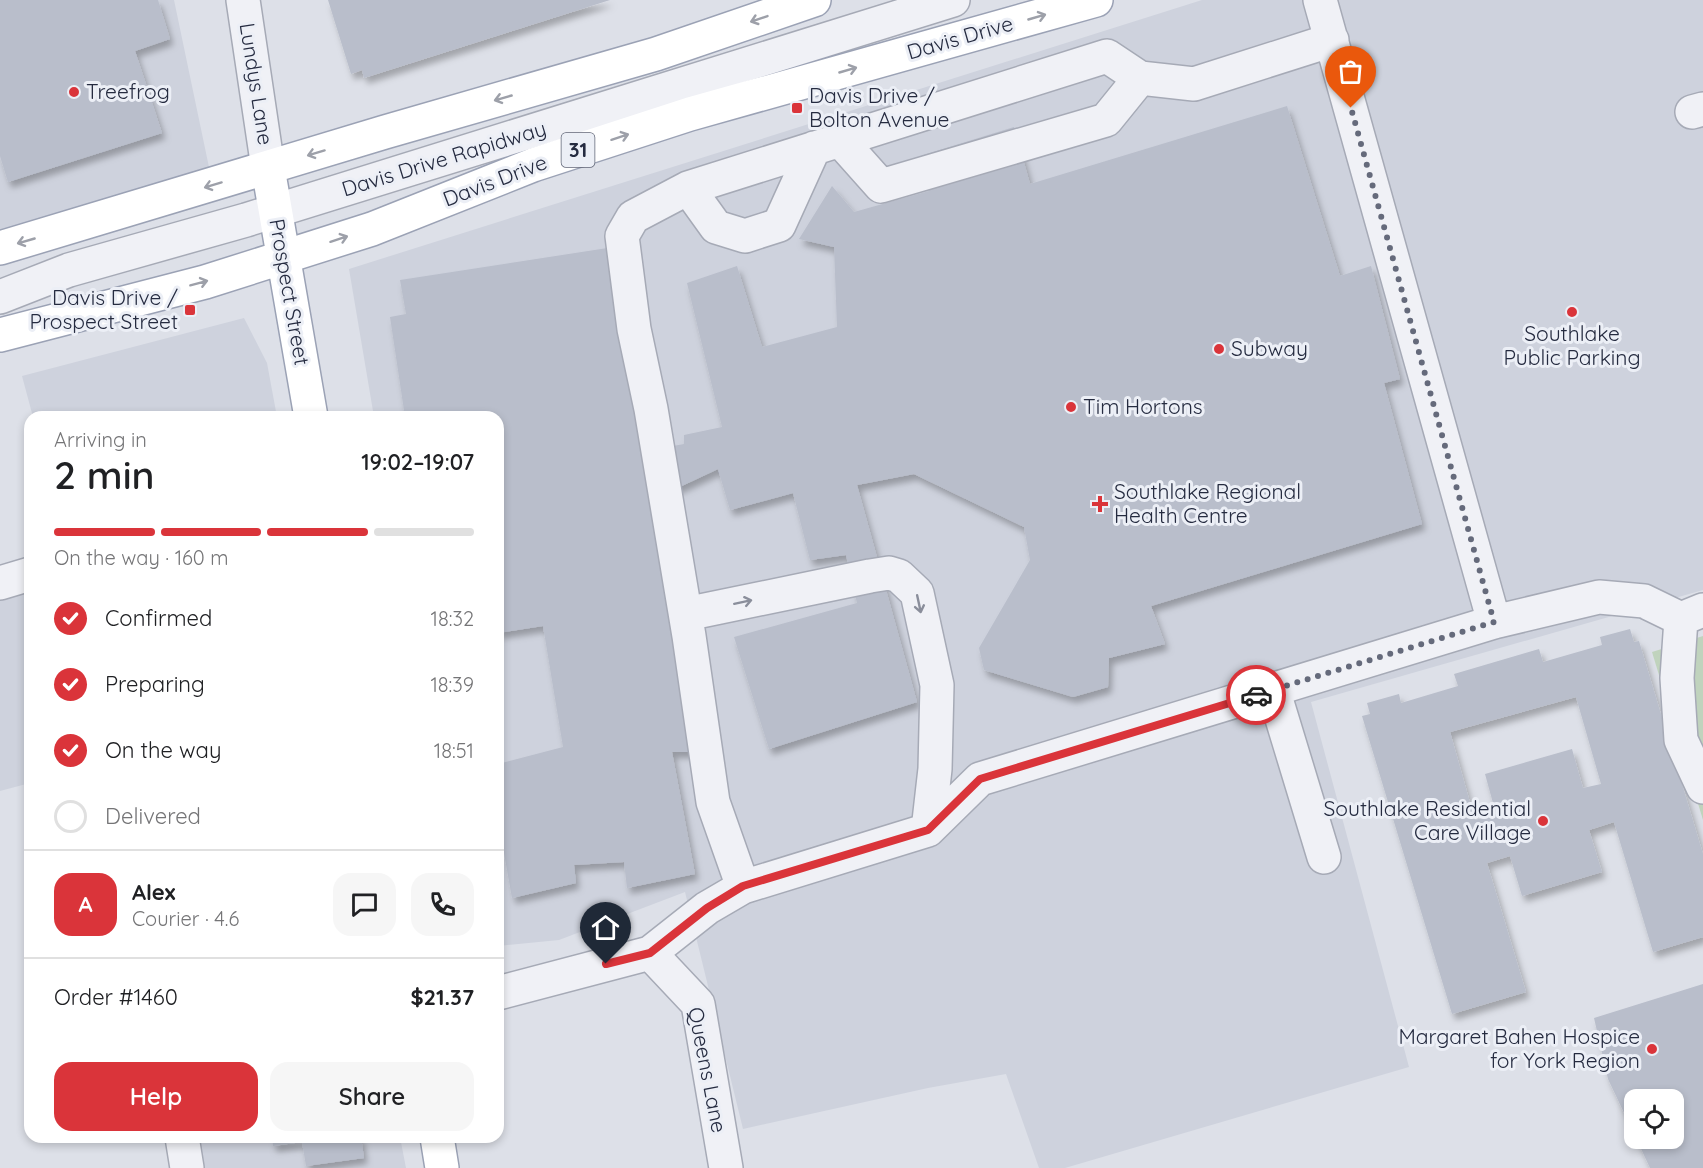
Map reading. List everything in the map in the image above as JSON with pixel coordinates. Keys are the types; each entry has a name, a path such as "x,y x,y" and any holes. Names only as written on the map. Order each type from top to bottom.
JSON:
{"main road":[{"path":"0,248 656,54 814,0"},
{"name":"Davis Drive","path":"0,335 206,282 372,229 533,165 690,114 1096,0"},
{"name":"Prospect Street","path":"268,168 310,411"},
{"path":"438,1143 442,1168"}],"street":[{"name":"Lundys Lane","path":"243,0 268,168"},
{"name":"Davis Drive Rapidway","path":"0,297 69,270 275,211 953,0"},
{"path":"1320,0 1494,622"},
{"path":"743,886 714,802 686,614 651,408 634,329 622,236 633,217 688,188 1107,56 1140,78 1194,84 1332,40"},
{"path":"827,144 881,186 1106,120 1140,78"},
{"path":"688,188 716,227 745,236 779,225 827,144"},
{"name":"Davis Drive Rapidway","path":"0,278 69,270"},
{"path":"686,614 870,576 889,573 899,576 917,593 937,685 935,769 928,830"},
{"path":"0,583 24,576"},
{"path":"504,991 650,953 707,908 743,886 928,830 980,779 1494,622 1599,597 1644,601 1692,615 1677,678 1703,787"},
{"path":"1274,689 1324,857"},
{"name":"Queens Lane","path":"650,953 698,1004 726,1168"},
{"path":"183,1143 187,1168"}],"shaded area":[{"name":"Treefrog","path":"0,0 174,0 210,172 0,232"},
{"name":"Southlake Regional Health Centre","path":"1202,0 1703,0 1703,590 1311,702 1409,1067 1065,1168 1039,1168 1006,1074 928,1088 743,1129 685,892 559,940 504,945 504,411 373,411 349,269"},
{"path":"244,318 267,363 276,411 31,411 22,376"},
{"path":"24,565 24,785 0,791 0,572"},
{"path":"191,1143 401,1143 406,1168 195,1168"}],"green space":[{"path":"1703,636 1703,820 1652,652"}],"building":[{"name":"Treefrog","path":"0,0 158,0 170,39 135,51 162,133 8,182 0,156"},
{"path":"328,0 610,0 364,78 362,70 351,74"},
{"name":"Southlake Regional Health Centre","path":"1287,106 1340,276 1371,266 1400,379 1384,383 1422,524 1151,606 1165,644 1109,658 1108,687 1073,697 984,670 979,648 1030,560 1024,527 914,474 857,485 917,702 769,749 734,637 857,603 846,555 810,560 793,493 730,510 718,469 656,498 692,752 672,752 695,874 627,888 624,862 574,865 576,883 512,898 504,853 504,762 563,747 543,626 504,632 504,411 404,411 390,317 406,314 400,280 614,247 645,451 684,444 684,435 722,427 687,283 737,266 762,347 837,327 834,247 799,239 832,186 854,212 929,191 920,156 1014,127 1030,184"},
{"name":"Southlake Residential Care Village","path":"1630,629 1634,642 1639,641 1703,854 1703,937 1653,952 1614,822 1589,830 1602,872 1522,896 1510,856 1487,863 1526,992 1452,1014 1362,716 1370,714 1367,703 1399,694 1401,703 1458,686 1454,674 1539,649 1543,662 1602,645 1600,637","holes":["1576,697 1601,784 1583,788 1572,749 1485,774 1496,814 1475,820 1450,732"]},
{"name":"Margaret Bahen Hospice for York Region","path":"1703,984 1703,1168 1650,1168 1641,1149 1684,1149 1684,1089 1624,1089 1624,1113 1608,1079 1594,1018"},
{"path":"273,1143 295,1143 273,1146"},
{"path":"302,1143 362,1143 364,1158 306,1166"}],"way so far":[{"path":"1256,695 1494,622 1351,108"}],"place":[{"name":"Treefrog","path":"74,92"},
{"name":"Davis Drive / Bolton Avenue","path":"797,108"},
{"name":"Davis Drive / Prospect Street","path":"190,310"},
{"name":"Southlake Public Parking","path":"1572,312"},
{"name":"Subway","path":"1219,349"},
{"name":"Tim Hortons","path":"1071,407"},
{"name":"Southlake Regional Health Centre","path":"1100,504"},
{"name":"Southlake Residential Care Village","path":"1543,821"},
{"name":"Margaret Bahen Hospice for York Region","path":"1652,1049"}],"route":[{"path":"606,964 650,953 707,908 743,886 928,830 980,779 1256,695"}]}
